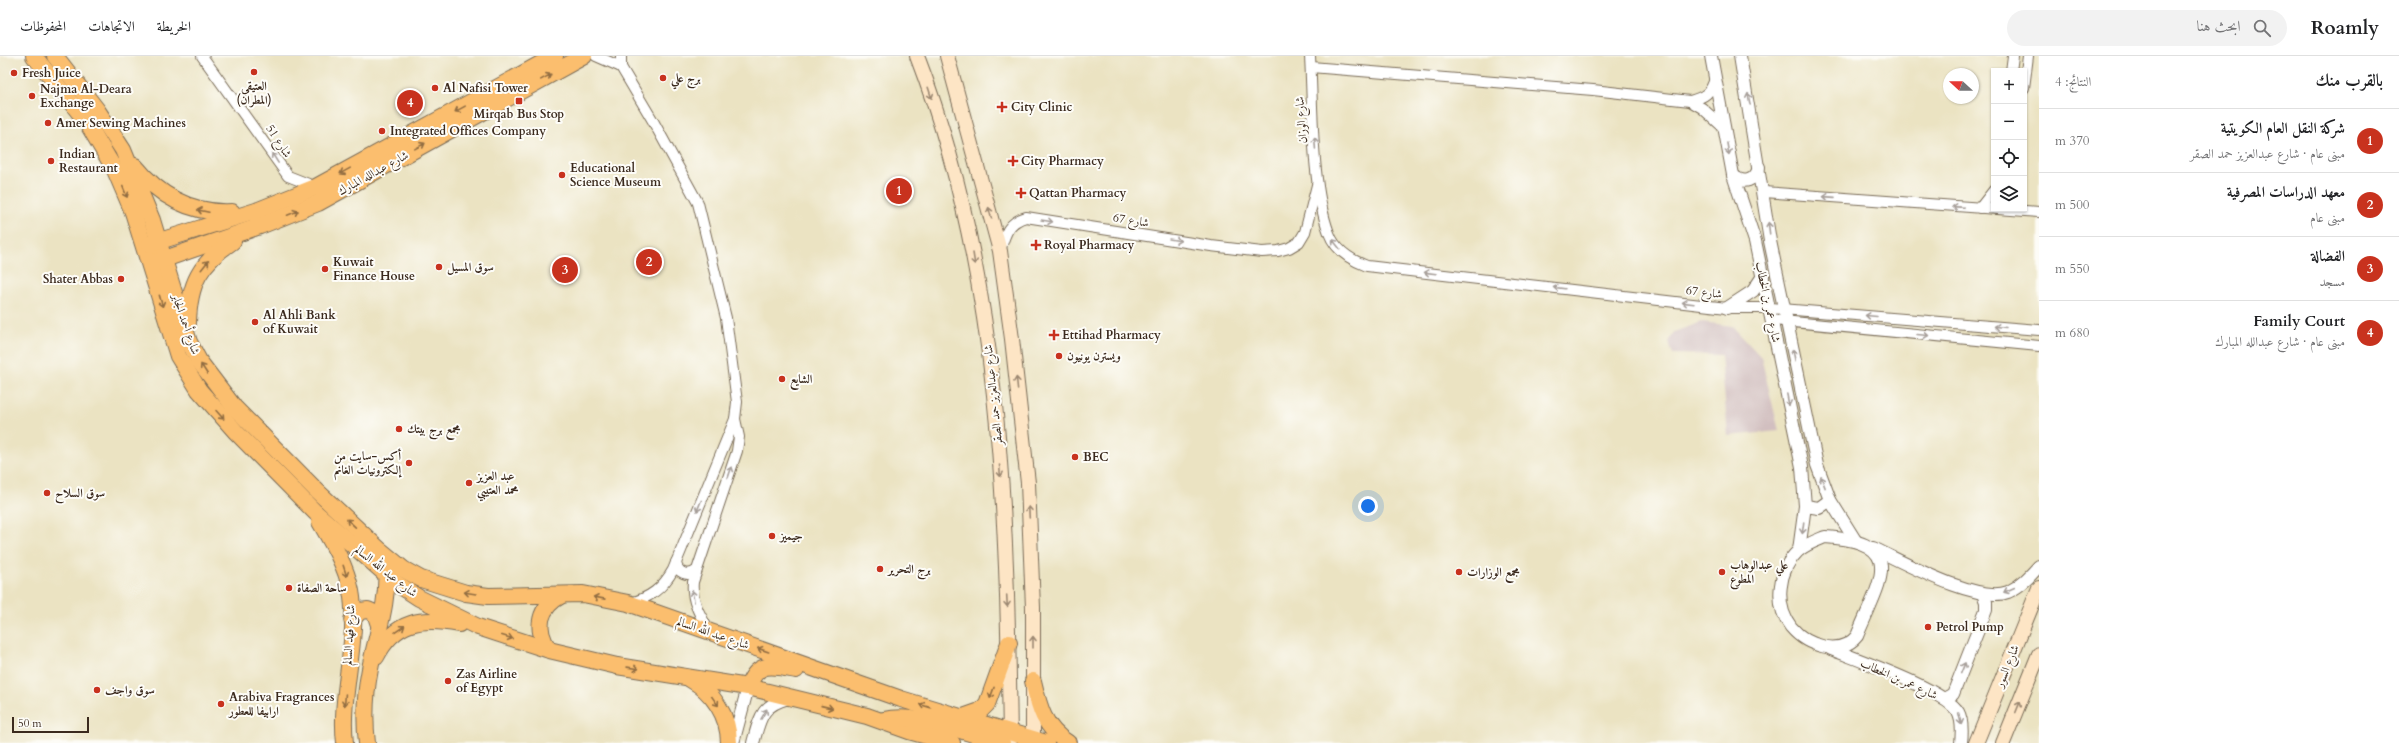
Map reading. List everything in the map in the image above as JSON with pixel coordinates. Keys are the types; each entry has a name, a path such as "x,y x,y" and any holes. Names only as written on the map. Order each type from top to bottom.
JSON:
{"main road":[{"name":"شارع أحمد الجابر","path":"34,56 98,138 122,185 144,246 157,261 189,342 206,372 234,408 380,550"},
{"name":"شارع أحمد الجابر","path":"55,56 97,110 123,150 137,180 159,241 157,261 173,343 192,381 221,417 315,512"},
{"name":"شارع عبدالله المبارك","path":"144,246 256,211 316,187 555,56"},
{"name":"شارع عبدالله المبارك","path":"157,261 256,227 318,203 584,56"},
{"name":"شارع عبدالعزيز حمد الصقر","path":"917,56 943,134 972,245 989,351 1001,481 1009,643 1007,739"},
{"name":"شارع عبدالعزيز حمد الصقر","path":"947,56 1000,251 1028,483 1033,608 1035,742"},
{"path":"123,150 151,183 178,202 207,212 256,211"},
{"path":"189,342 188,306 197,276 216,253 256,227"},
{"name":"شارع عبد الله السالم","path":"315,512 386,575 419,598 478,627 549,650 617,666 748,687 881,721 909,731 952,743"},
{"name":"شارع فهد السالم","path":"315,512 344,569 351,592 352,620 344,709 346,743"},
{"name":"شارع عبد الله السالم","path":"380,550 403,569 421,579 466,593 488,596 583,594 628,603 901,699 963,717 1007,739 1035,742"},
{"name":"شارع فهد السالم","path":"367,743 365,703 369,671 386,593 386,575 380,550"},
{"name":"شارع السور","path":"1976,743 2039,588"},
{"path":"549,650 542,641 540,619 545,608 553,600 562,595"},
{"path":"352,620 360,611 368,610 375,614 379,625"},
{"path":"369,671 382,647 397,631 408,624 428,620 478,627"},
{"path":"963,717 980,711 989,701 1009,643"},
{"path":"2003,743 2039,654"},
{"path":"748,687 752,676 756,671 769,666 819,675 901,699"},
{"path":"686,676 702,687 716,701 727,725 729,743"},
{"path":"1033,681 1043,718 1055,733 1068,743"},
{"path":"881,721 899,718 919,720 1007,739"},
{"path":"909,731 932,743"}],"street":[{"name":"شارع 51","path":"202,56 288,176 316,187"},
{"path":"596,56 621,67"},
{"path":"621,56 621,67 653,120 698,203 726,318 737,402 735,419 676,562 667,580 660,589 639,601 628,603"},
{"name":"شارع الوزان","path":"1310,56 1318,182 1329,234 1349,259 1367,266"},
{"name":"شارع عمر بن الخطاب","path":"1711,56 1733,175 1755,241 1802,467 1805,506 1799,550"},
{"name":"شارع عمر بن الخطاب","path":"1740,56 1764,192 1770,241 1817,465 1830,500 1855,540"},
{"path":"2012,68 2013,56"},
{"path":"2026,68 2028,56"},
{"path":"1311,67 1593,90 1690,101 1702,98 1710,92 1715,76"},
{"path":"1690,101 1702,108 1724,128"},
{"path":"1733,175 1743,181 1749,181 1754,178 1759,167"},
{"name":"شارع الوزان","path":"1278,251 1289,248 1299,242 1306,232 1318,182"},
{"path":"1764,192 1991,209"},
{"path":"1980,208 1991,194"},
{"path":"2027,211 2039,212"},
{"name":"شارع 67","path":"1000,251 1008,228 1015,220 1026,218 1211,246 1262,252 1278,251"},
{"name":"شارع 67","path":"1367,266 1727,308 1771,314 1788,322 2039,346"},
{"path":"1727,308 1746,297 1763,276"},
{"name":"شارع 67","path":"1771,314 1785,310 2039,330"},
{"path":"709,631 698,611 692,592 696,571 736,451 739,437 735,419"},
{"path":"1805,506 1819,508 1830,500"},
{"path":"1869,546 1879,556 1882,567 1880,579 1857,636 1852,643 1842,647 1830,649 1807,640 1792,627 1784,612 1780,597 1782,580 1789,563 1799,550 1811,542 1825,537 1855,540 1869,546 1950,583 1982,594 2008,592 2025,582 2039,566"},
{"path":"676,562 678,568 682,572 690,574 696,571"},
{"path":"1944,699 1953,694 1986,610 1986,602 1982,594"},
{"name":"شارع عمر بن الخطاب","path":"1830,649 1920,687 1944,699 1958,712 1962,729 1961,743"},
{"path":"733,743 748,687"},
{"path":"753,743 763,711 774,702 789,698"}],"shaded area":[{"path":"1702,322 1732,326 1761,357 1779,431 1728,436 1721,355 1673,354 1668,342 1674,332"}],"place":[{"name":"العتيقي (المطران)","path":"254,72"},
{"name":"Fresh Juice","path":"14,73"},
{"name":"برج علي","path":"663,78"},
{"name":"Al Nafisi Tower","path":"435,88"},
{"name":"Najma Al-Deara Exchange","path":"32,96"},
{"name":"Mirqab Bus Stop","path":"519,101"},
{"name":"Family Court","path":"410,103"},
{"name":"City Clinic","path":"1002,107"},
{"name":"Amer Sewing Machines","path":"48,123"},
{"name":"Integrated Offices Company","path":"382,131"},
{"name":"Indian Restaurant","path":"51,161"},
{"name":"City Pharmacy","path":"1013,161"},
{"name":"Educational Science Museum","path":"562,175"},
{"name":"شركة النقل العام الكويتية","path":"899,191"},
{"name":"Qattan Pharmacy","path":"1021,193"},
{"name":"Royal Pharmacy","path":"1036,245"},
{"name":"معهد الدراسات المصرفية","path":"649,262"},
{"name":"سوق المسيل","path":"439,267"},
{"name":"Kuwait Finance House","path":"325,269"},
{"name":"الفضالة","path":"565,270"},
{"name":"Shater Abbas","path":"121,279"},
{"name":"Al Ahli Bank of Kuwait","path":"255,322"},
{"name":"Ettihad Pharmacy","path":"1054,335"},
{"name":"ويسترن يونيون","path":"1059,356"},
{"name":"الشايع","path":"782,379"},
{"name":"مجمع برج بيتك","path":"399,429"},
{"name":"BEC","path":"1075,457"},
{"name":"أكس-سايت من إلكترونيات الغانم","path":"409,463"},
{"name":"عبد العزيز محمد العتيبي","path":"469,483"},
{"name":"سوق السلاح","path":"47,493"},
{"name":"جيميز","path":"772,536"},
{"name":"برج التحرير","path":"880,569"},
{"name":"مجمع الوزارات","path":"1459,572"},
{"name":"علي عبدالوهاب المطوع","path":"1722,572"},
{"name":"ساحة الصفاة","path":"289,588"},
{"name":"Petrol Pump","path":"1928,627"},
{"name":"Zas Airline of Egypt","path":"448,681"},
{"name":"سوق واجف","path":"97,690"},
{"name":"Arabiva Fragrances ارابيفا للعطور","path":"221,704"}]}
